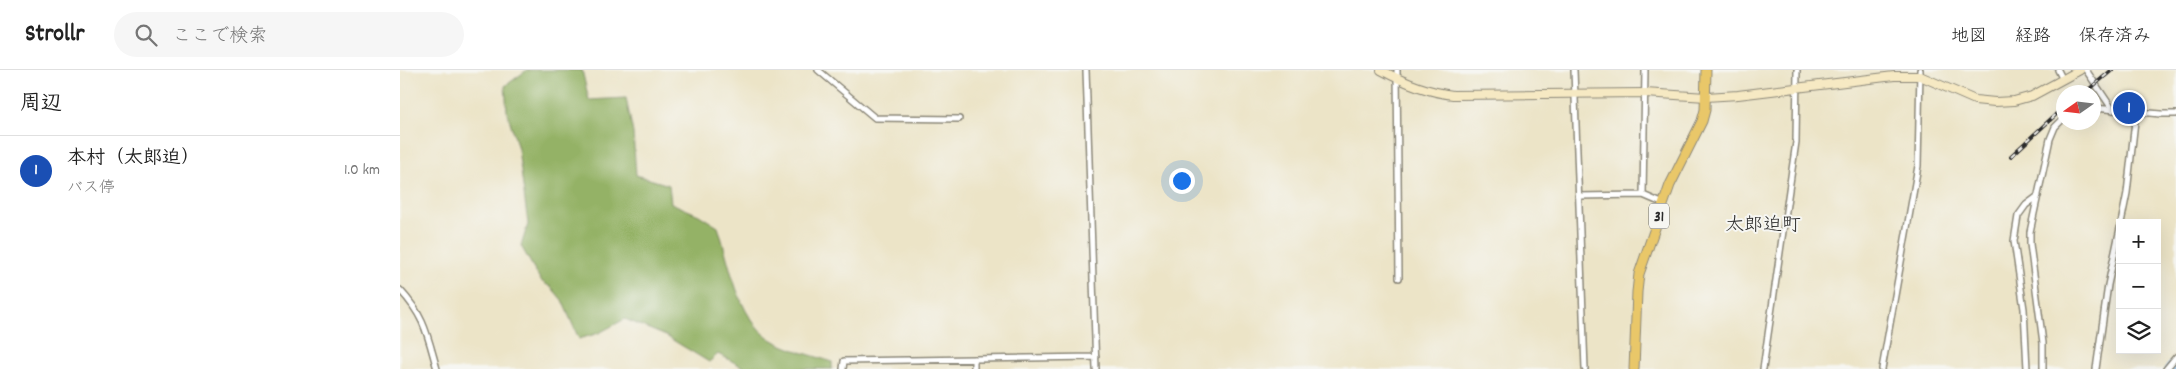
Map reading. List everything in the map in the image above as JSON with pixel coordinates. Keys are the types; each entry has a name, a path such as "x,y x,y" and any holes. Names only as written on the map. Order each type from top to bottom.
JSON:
{"main road":[{"path":"1381,70 1397,74 1436,93 1645,93 1706,96 1738,95 1920,73 1976,100 1996,102 2014,101 2032,96 2080,70"},
{"name":"31","path":"1634,369 1639,274 1670,185 1702,121 1705,110 1706,70"}],"street":[{"path":"818,70 875,118 960,118"},
{"path":"1086,70 1096,369"},
{"path":"1574,70 1585,369"},
{"path":"1643,195 1645,70"},
{"path":"1763,369 1796,142 1797,70"},
{"path":"2058,70 2063,80"},
{"path":"2086,70 2113,110"},
{"path":"1882,369 1918,166 1920,73"},
{"path":"1397,74 1400,278"},
{"path":"2101,109 2176,114"},
{"path":"2122,219 2127,193 2136,112"},
{"path":"2043,369 2041,323 2030,232 2050,139 2056,126"},
{"path":"1578,196 1643,195 1664,204"},
{"path":"2026,369 2024,309 2014,241 2018,216 2026,205 2038,196"},
{"path":"2096,369 2108,285 2116,247"},
{"path":"400,290 415,306 422,318 436,369"},
{"path":"843,369 844,360 1096,357"},
{"path":"2166,369 2176,357"},
{"path":"974,359 974,369"}],"green space":[{"path":"527,70 582,70 589,100 626,98 633,133 636,175 669,185 671,203 699,215 718,227 742,304 759,330 785,346 832,362 832,369 747,369 718,354 709,362 666,336 625,319 599,333 579,339 562,300 552,288 541,281 521,246 528,224 518,149 507,111 505,86"}],"waterway":[{"path":"2171,369 2176,364"}],"railway":[{"path":"2094,85 2112,70"},
{"path":"2011,156 2056,114"}],"place":[{"name":"本村（太郎迫）","path":"2129,108"}],"district":[{"name":"太郎迫町","path":"1763,223"}]}
